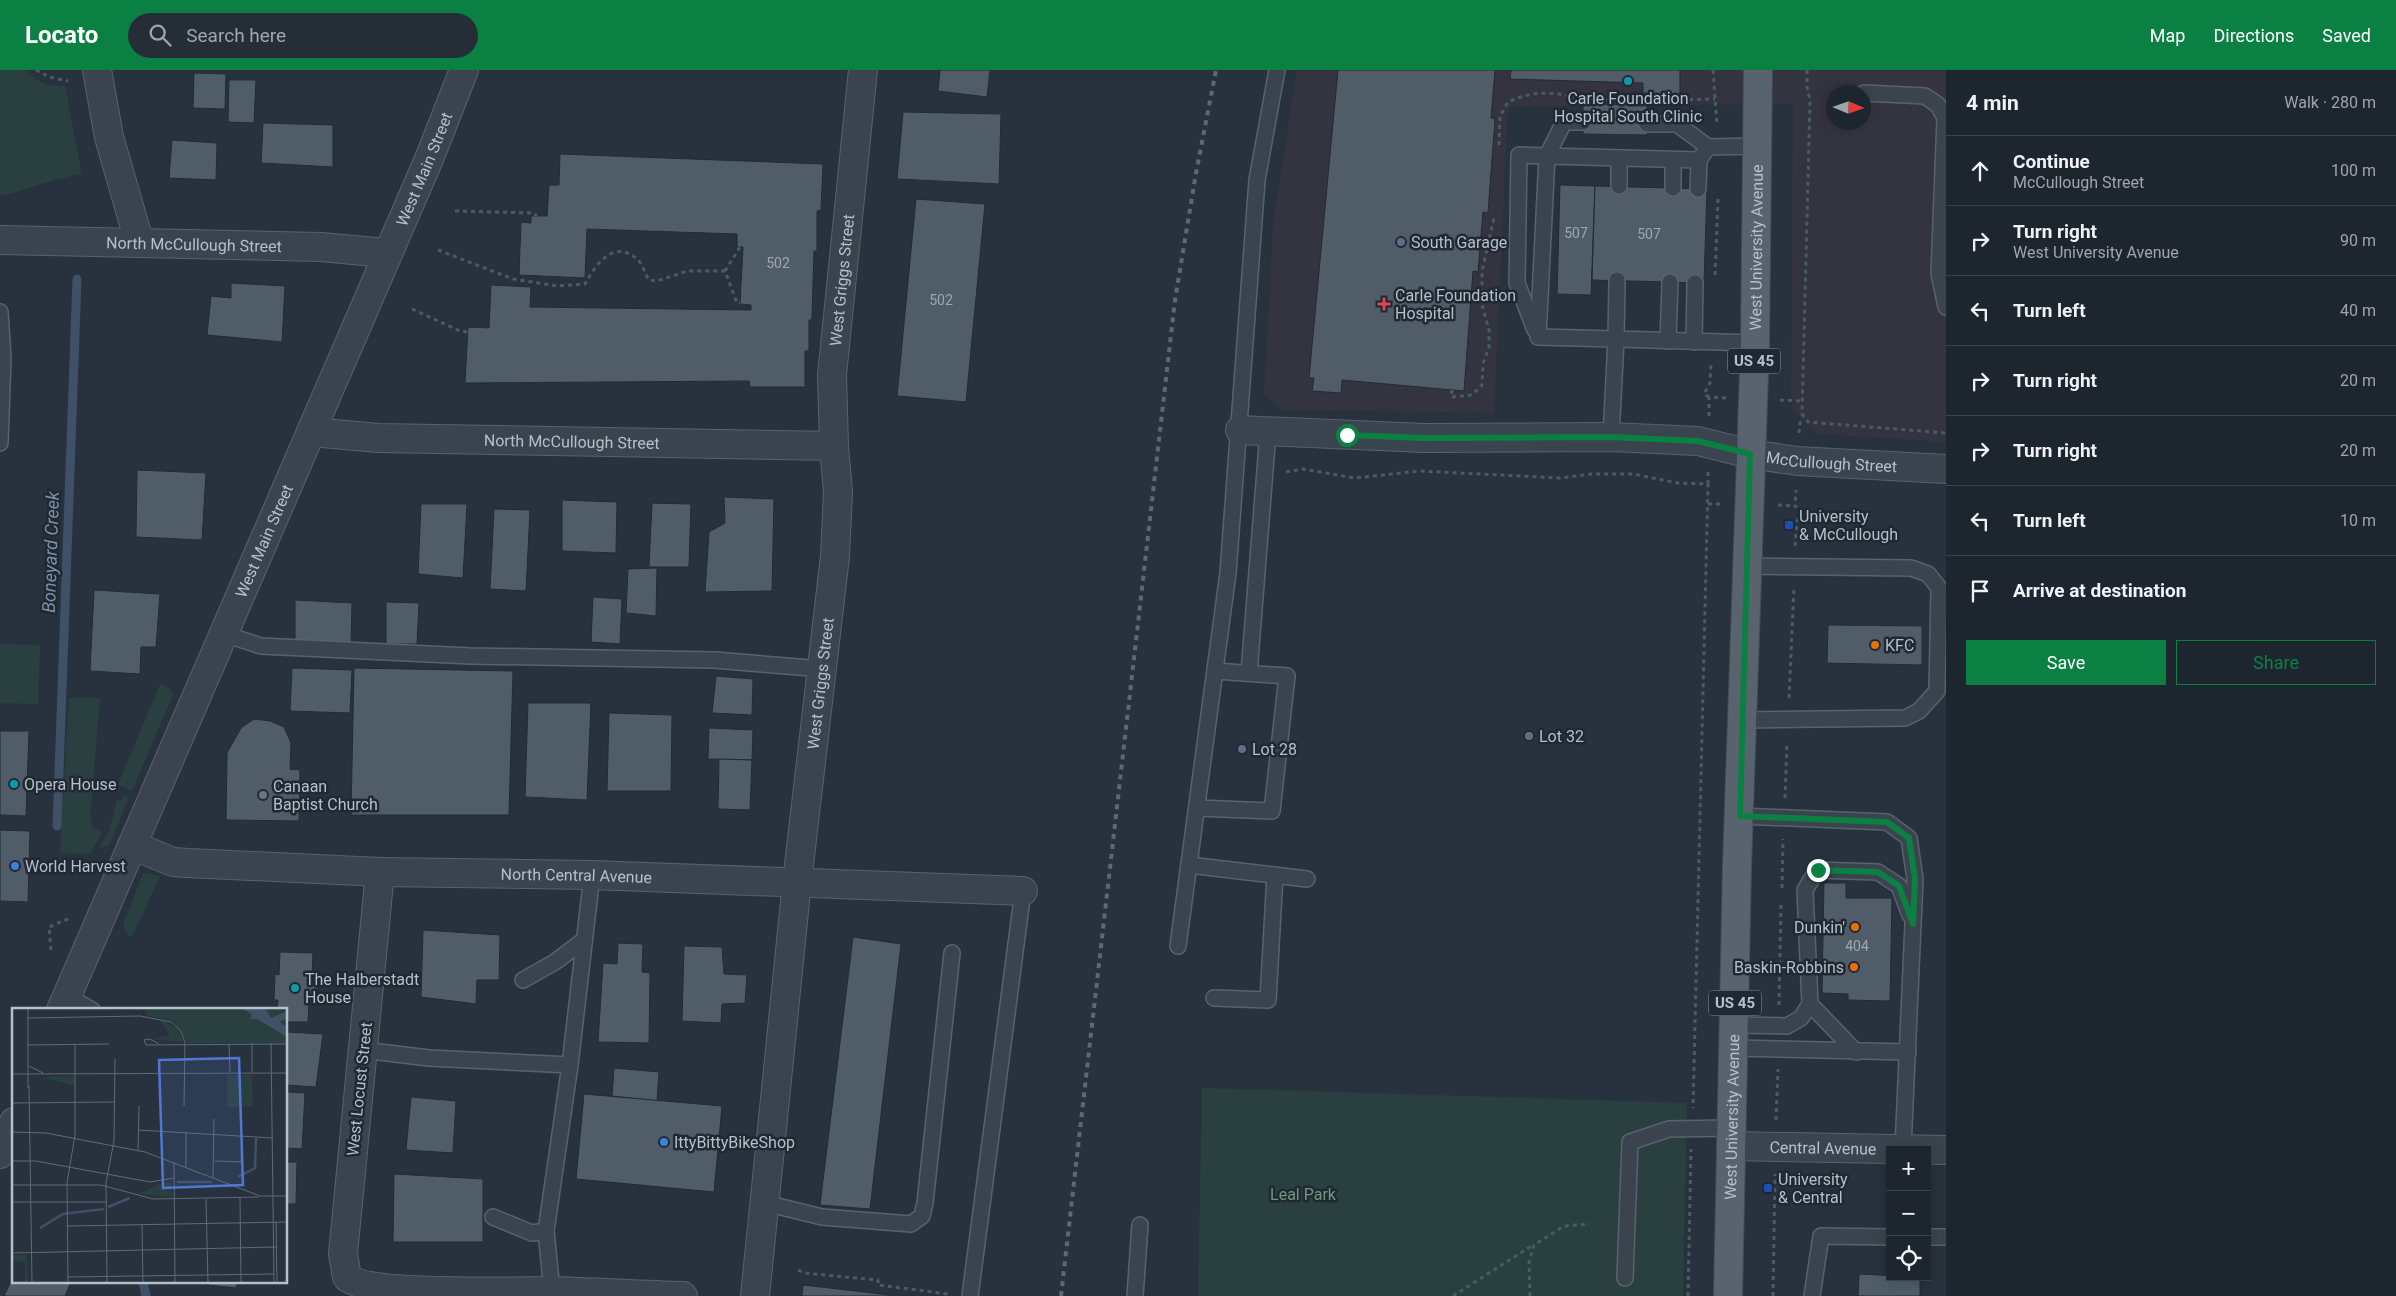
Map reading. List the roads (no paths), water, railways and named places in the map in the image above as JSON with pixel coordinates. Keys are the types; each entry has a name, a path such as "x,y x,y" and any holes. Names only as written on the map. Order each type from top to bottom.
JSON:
{"main road":[{"name":"West University Avenue","path":"1728,1296 1746,566 1755,343 1758,70"}],"street":[{"path":"97,70 109,137 139,241"},
{"name":"West Main Street","path":"64,1003 311,432 386,253 429,159 464,70"},
{"name":"West Griggs Street","path":"755,1296 797,882 835,556 838,492 834,446 832,375 863,70"},
{"name":"North McCullough Street","path":"0,240 139,241 321,247 386,253"},
{"name":"McCullough Street","path":"1240,430 1424,438 1611,437 1698,441 1750,454 1812,462 1946,469"},
{"name":"North McCullough Street","path":"311,432 379,438 834,446"},
{"name":"North Central Avenue","path":"132,845 173,862 380,872 592,875 1023,891"},
{"name":"West Locust Street","path":"380,872 343,1254 347,1277 364,1286 412,1291 552,1291"},
{"path":"0,1154 12,1127"},
{"name":"Central Avenue","path":"1732,1137 1886,1148"},
{"name":"Central Avenue","path":"1931,1150 1946,1150"},
{"path":"552,1291 683,1296"}],"lane":[{"path":"1178,946 1228,572 1258,180 1277,70"},
{"path":"1871,93 1925,96 1938,105 1945,118 1939,273 1946,307"},
{"path":"1538,338 1547,156 1564,122 1583,122"},
{"path":"1647,124 1677,124 1712,146 1758,146"},
{"path":"1698,189 1699,160 1712,146"},
{"path":"1538,338 1517,283 1519,155 1699,160"},
{"path":"1618,186 1619,158"},
{"path":"1673,160 1673,188"},
{"path":"1611,437 1617,280"},
{"path":"1668,340 1670,282"},
{"path":"1694,342 1695,283"},
{"path":"0,312 3,358 0,444"},
{"path":"1538,338 1755,343"},
{"path":"1249,673 1268,432"},
{"path":"1742,720 1905,718 1919,711 1938,691 1939,588 1928,574 1910,568 1746,566"},
{"path":"224,634 261,646 470,656 715,660 822,669"},
{"path":"1197,808 1272,811 1287,676 1215,671"},
{"path":"1740,816 1887,822 1909,838 1915,879 1903,1146"},
{"path":"1189,865 1307,879"},
{"path":"1734,1037 1787,1026 1801,1018 1810,1004 1805,890 1818,870 1878,872 1899,886 1913,924"},
{"path":"552,1291 546,1231 570,1065 592,875"},
{"path":"1214,998 1268,1000 1275,875"},
{"path":"970,1296 1023,891"},
{"path":"523,980 555,962 584,940"},
{"path":"765,1204 822,1217 912,1224 922,1216 952,953"},
{"path":"64,1003 84,1008"},
{"path":"1810,1004 1856,1052"},
{"path":"1734,1037 1856,1052 1908,1052"},
{"path":"363,1050 429,1058 570,1065"},
{"path":"1625,1278 1630,1142 1668,1129 1692,1129 1732,1137"},
{"path":"493,1217 532,1233 546,1231"},
{"path":"1135,1296 1140,1225"},
{"path":"1812,1296 1821,1236 1886,1237"},
{"path":"1931,1237 1946,1238"}],"waterway":[{"name":"Boneyard Creek","path":"57,826 77,279"},
{"name":"Boneyard Creek","path":"143,1284 146,1296"}],"railway":[{"path":"1061,1296 1175,300 1196,173 1216,70"}],"place":[{"name":"Carle Foundation Hospital South Clinic","path":"1628,81"},
{"name":"South Garage","path":"1401,242"},
{"name":"Carle Foundation Hospital","path":"1384,304"},
{"name":"University & McCullough","path":"1789,525"},
{"name":"KFC","path":"1875,645"},
{"name":"Lot 32","path":"1529,736"},
{"name":"Lot 28","path":"1242,749"},
{"name":"Opera House","path":"14,784"},
{"name":"Canaan Baptist Church","path":"263,795"},
{"name":"World Harvest","path":"15,866"},
{"name":"Dunkin'","path":"1855,927"},
{"name":"Baskin-Robbins","path":"1854,967"},
{"name":"The Halberstadt House","path":"295,988"},
{"name":"IttyBittyBikeShop","path":"664,1142"},
{"name":"University & Central","path":"1768,1188"}],"park label":[{"name":"Leal Park","path":"1303,1194"}]}
